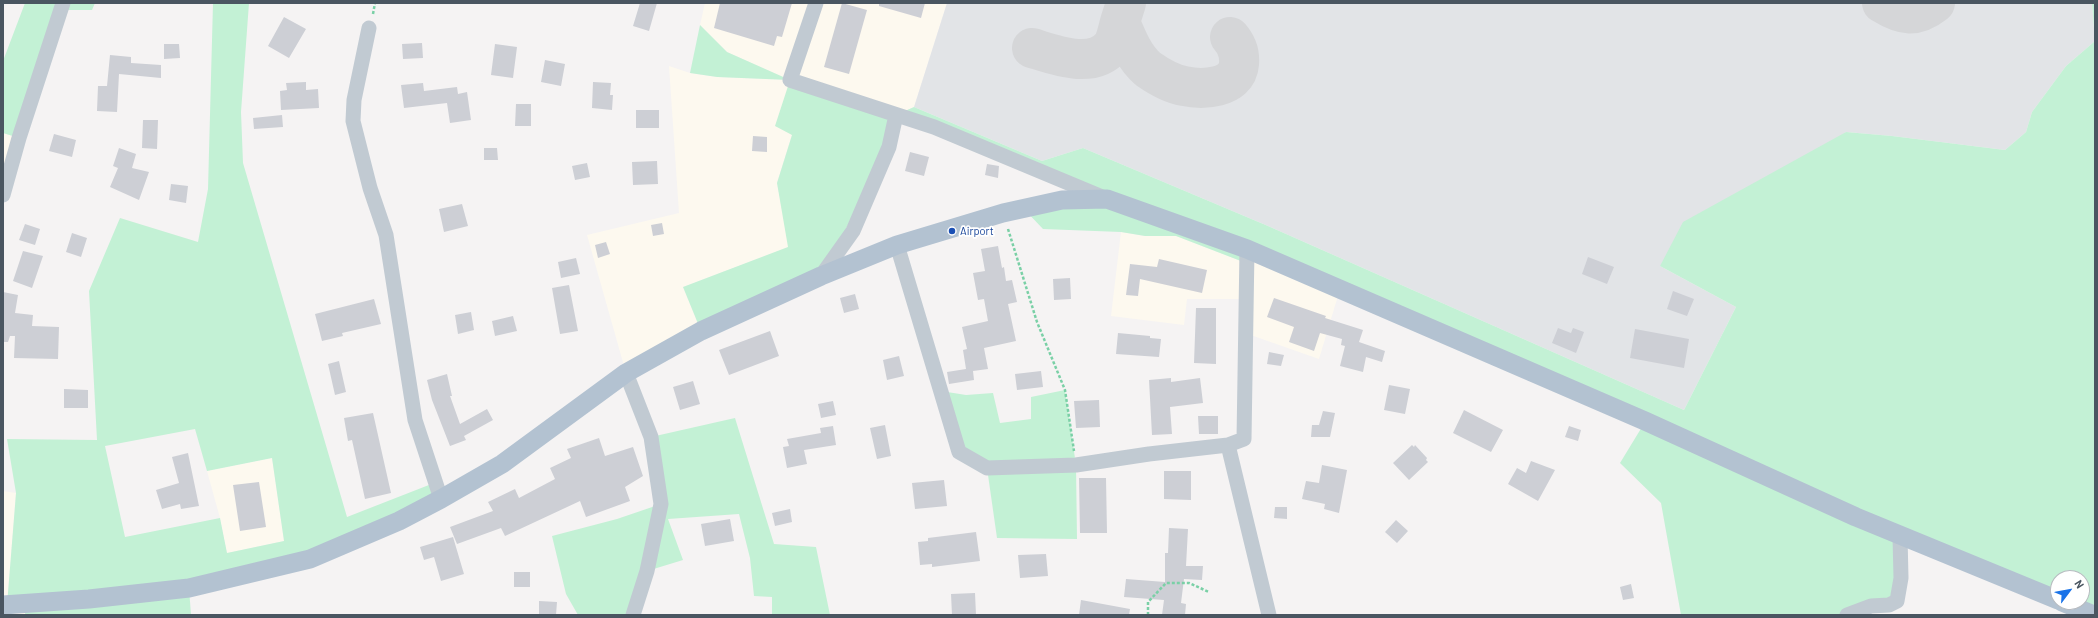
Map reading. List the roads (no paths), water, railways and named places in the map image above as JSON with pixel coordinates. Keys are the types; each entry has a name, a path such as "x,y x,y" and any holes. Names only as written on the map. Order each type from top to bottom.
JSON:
{"main road":[{"path":"3,605 166,590 226,580 310,559 399,521 441,499 502,464 626,373 701,331 821,276 897,244 1003,213 1062,200 1107,199 1247,249 1645,421 1900,536 2050,597"},
{"path":"2082,610 2094,615"}],"street":[{"path":"3,195 19,138 63,3"},
{"path":"816,3 790,80 934,127 1107,199"},
{"path":"369,28 354,100 353,121 370,188 386,235 415,420 441,499"},
{"path":"821,276 853,230 889,147 896,115"},
{"path":"897,244 959,452 987,468 1076,465 1149,454 1228,445 1244,439 1247,249"},
{"path":"626,373 650,436 661,504 647,571 633,615"},
{"path":"1228,445 1269,615"},
{"path":"1847,615 1871,606 1889,605 1897,601 1901,578 1900,536"}],"place":[{"name":"Airport","path":"952,231"}]}
